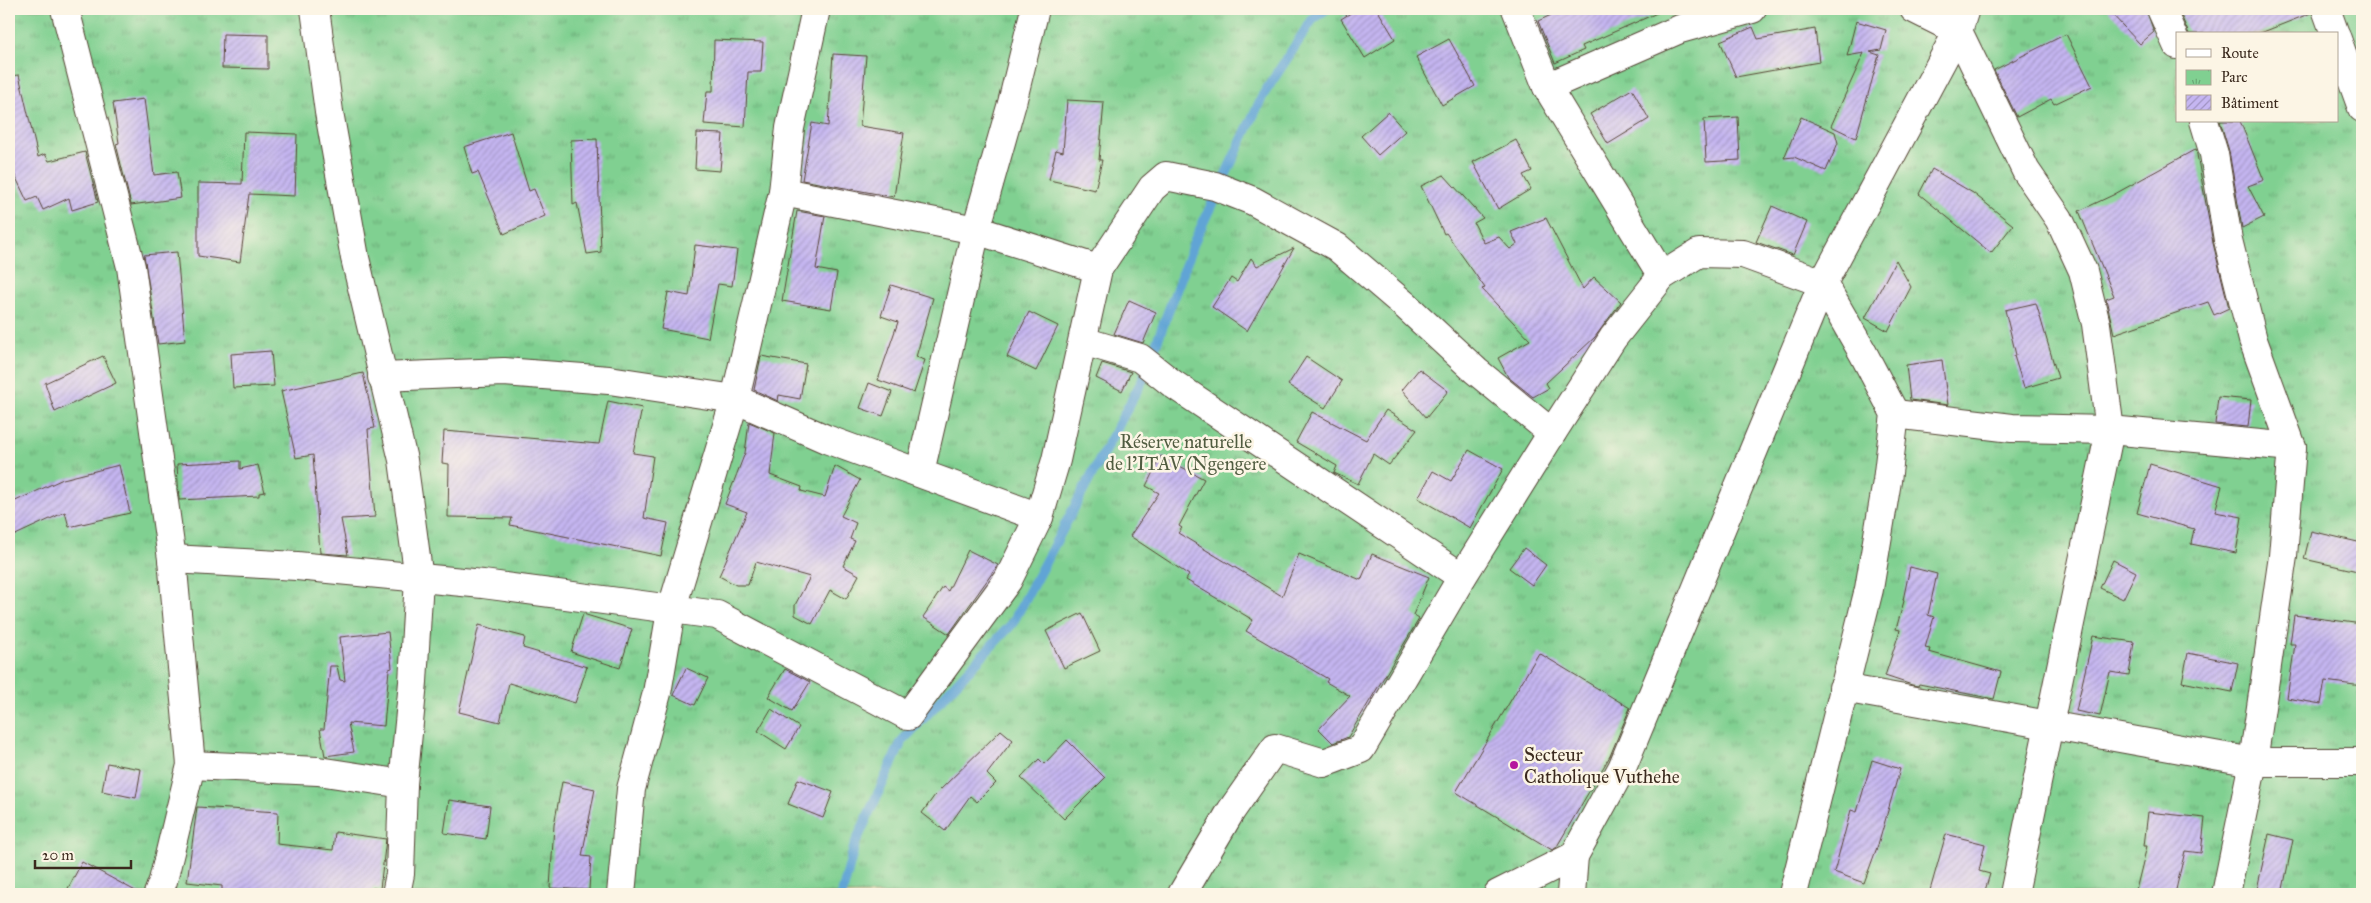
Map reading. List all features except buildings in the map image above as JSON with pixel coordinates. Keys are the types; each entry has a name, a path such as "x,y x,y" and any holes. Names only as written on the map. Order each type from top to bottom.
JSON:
{"street":[{"path":"65,9 131,268 172,559 192,766 158,894"},
{"path":"315,9 329,112 355,258 403,460 419,579 413,682 402,784 400,874 396,894"},
{"path":"621,894 632,788 656,693 671,611 735,399 783,192 790,128 816,9"},
{"path":"920,472 976,230 1012,103 1034,9"},
{"path":"1516,9 1547,87 1662,276"},
{"path":"1547,87 1680,30 1752,9"},
{"path":"1914,9 1961,20"},
{"path":"2161,9 2176,43"},
{"path":"2326,9 2334,32"},
{"path":"1571,894 1574,856 1622,768 1641,726 1709,552 1823,283 1961,20"},
{"path":"1961,20 2026,171 2059,219 2083,271 2096,324 2110,430 2014,894"},
{"path":"2338,42 2362,108"},
{"path":"2204,122 2214,154 2228,240 2253,340 2292,447 2283,556 2253,762 2226,894"},
{"path":"172,559 297,566 531,589 671,611 717,615 908,716 1008,580 1039,516 1056,460 1098,269 1152,188 1166,176 1214,186 1253,201 1337,248 1406,306 1476,371 1552,433"},
{"path":"783,192 976,230 1098,269"},
{"path":"1182,894 1231,811 1274,748 1324,763 1361,749 1462,577 1613,338 1662,276 1699,253 1743,254 1823,283 1895,414 1887,481 1869,589 1793,894"},
{"path":"1083,341 1140,358 1173,384 1462,577"},
{"path":"382,377 504,372 608,380 735,399 826,439 1039,516"},
{"path":"1895,414 2012,428 2110,430 2292,447"},
{"path":"1843,688 2253,762 2362,762"},
{"path":"192,766 326,772 402,784"},
{"path":"1498,894 1574,856"}],"green space":[{"name":"Réserve naturelle de l'ITAV (Ngengere","path":"9,9 2362,9 2362,894 9,894"}],"waterway":[{"path":"842,894 855,844 902,741 1012,624 1143,379 1195,240 1263,95 1312,20 1326,9"}],"place":[{"name":"Secteur Catholique Vuthehe","path":"1514,765"}]}
